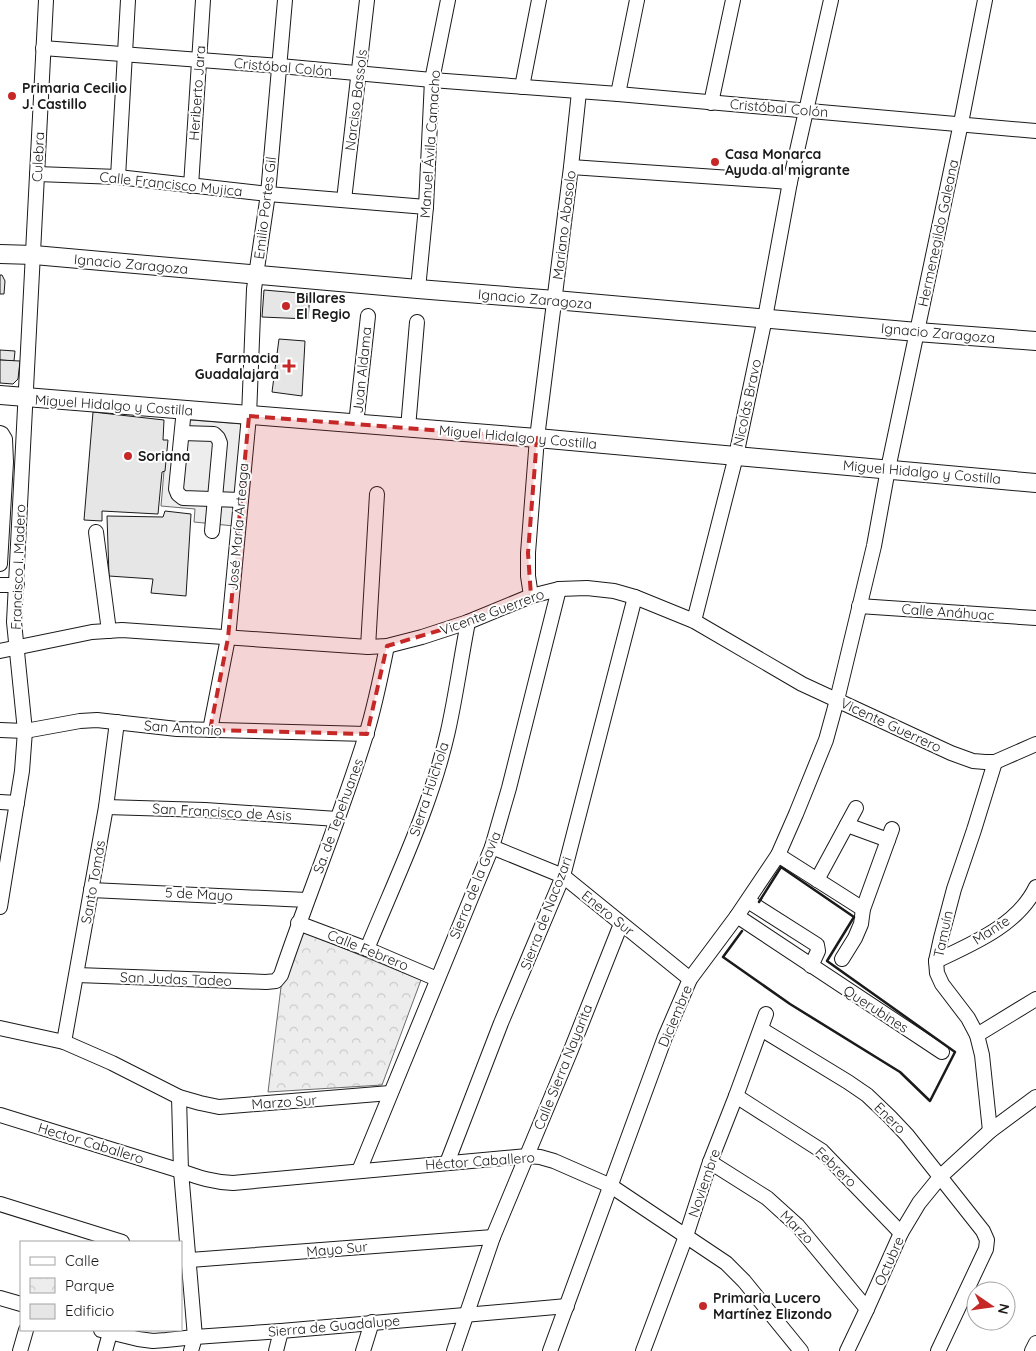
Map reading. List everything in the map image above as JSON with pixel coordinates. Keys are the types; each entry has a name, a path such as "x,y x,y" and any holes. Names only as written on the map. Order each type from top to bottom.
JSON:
{"main road":[{"name":"Ignacio Zaragoza","path":"0,254 34,254 418,290 1036,341"},
{"name":"Miguel Hidalgo y Costilla","path":"0,395 536,438 1036,483"}],"street":[{"name":"Culebra","path":"34,254 46,0"},
{"path":"118,177 128,0"},
{"name":"Heriberto Jara","path":"191,186 203,0"},
{"name":"Emilio Portes Gil","path":"249,416 254,289 268,194 286,0"},
{"name":"Narciso Bassols","path":"344,200 367,0"},
{"name":"Manuel Ávila Camacho","path":"418,290 426,207 432,80 448,0"},
{"path":"522,87 539,0"},
{"path":"618,94 637,0"},
{"path":"710,103 733,0"},
{"name":"Nicolás Bravo","path":"694,621 736,456 790,182 831,0"},
{"name":"Hermenegildo Galeana","path":"837,700 874,546 888,469 986,0"},
{"name":"Cristóbal Colón","path":"44,48 618,94 1036,131"},
{"name":"Mariano Abasolo","path":"531,596 528,576 528,553 536,438 555,300 579,92"},
{"path":"571,167 790,182"},
{"name":"Calle Francisco Mujica","path":"37,174 118,177 268,194 426,207"},
{"name":"Francisco I. Madero","path":"0,907 22,771 25,731 14,622 34,254"},
{"name":"Juan Aldama","path":"356,424 368,316"},
{"path":"408,428 417,322"},
{"path":"184,409 176,489 178,494 183,498 241,500"},
{"name":"José María Arteaga","path":"210,730 228,638 249,416"},
{"path":"0,433 5,439 6,462 0,564"},
{"path":"182,434 214,434 220,443 212,531"},
{"path":"368,647 378,494"},
{"path":"96,532 109,631"},
{"path":"0,585 17,584"},
{"name":"Vicente Guerrero","path":"0,651 92,632 122,630 368,647 387,646 468,622 531,596 559,589 587,588 614,590 694,621 802,684 951,753 973,761 995,762 1036,744"},
{"name":"Sierra de la Gavia","path":"359,1171 492,847 509,788 559,589"},
{"name":"Sierra de Nacozari","path":"447,1163 501,1023 563,876 635,597"},
{"name":"Calle Anáhuac","path":"859,606 1036,618"},
{"name":"Sierra Huichola","path":"367,949 420,822 438,769 448,731 468,622"},
{"name":"Sa. de Tepehuanes","path":"276,981 281,975 367,734 387,646"},
{"name":"Diciembre","path":"550,1351 665,1037 690,979 738,916 778,855 826,740 837,700"},
{"name":"San Antonio","path":"0,730 25,731 80,721 97,720 156,727 210,730 367,734"},
{"name":"Santo Tomás","path":"64,1042 106,807 117,722"},
{"name":"Tamuín","path":"990,1131 982,1055 977,1035 968,1018 942,984 936,961 940,938 954,889 995,762"},
{"path":"0,802 17,803"},
{"name":"San Francisco de Asis","path":"106,807 205,810 337,819"},
{"path":"817,880 856,808"},
{"path":"842,959 861,924 863,909 890,834 847,825"},
{"name":"Enero Sur","path":"492,847 563,876 690,979"},
{"path":"778,855 863,909"},
{"name":"Mante","path":"936,961 980,939 1002,925 1018,912 1036,887"},
{"name":"5 de Mayo","path":"92,890 307,900"},
{"path":"748,901 817,946 818,952 811,966"},
{"name":"Querubines","path":"738,916 942,1052"},
{"name":"Calle Febrero","path":"298,924 367,949 437,978"},
{"name":"Calle Sierra Nayarita","path":"454,1351 493,1237 621,924"},
{"name":"San Judas Tadeo","path":"77,975 276,981"},
{"path":"977,1035 1036,999"},
{"name":"Noviembre","path":"642,1351 686,1236 710,1162 766,1014"},
{"name":"Marzo Sur","path":"0,1028 64,1042 200,1104 219,1107 390,1093"},
{"name":"Enero","path":"761,1029 867,1095 907,1135 984,1231 988,1240 986,1249 938,1351"},
{"path":"179,1096 186,1259 196,1337 191,1351"},
{"name":"Febrero","path":"736,1096 822,1151 901,1233"},
{"name":"Octubre","path":"847,1351 901,1233 919,1203 941,1176 990,1131 1036,1097"},
{"name":"Hector Caballero","path":"0,1115 182,1171"},
{"name":"Héctor Caballero","path":"182,1171 201,1179 233,1183 527,1156 554,1161 611,1186 726,1263 744,1281 800,1351"},
{"name":"Marzo","path":"710,1162 767,1198 798,1226 867,1309"},
{"path":"0,1204 119,1241"},
{"name":"Mayo Sur","path":"186,1259 493,1237"},
{"path":"0,1298 20,1304"},
{"name":"Sierra de Guadalupe","path":"106,1331 153,1341 567,1306"},
{"path":"363,1351 372,1322"},
{"path":"20,1351 26,1331"},
{"path":"105,1351 106,1331"},
{"path":"276,1351 281,1331"},
{"path":"1032,1351 1036,1343"}],"highlighted area":[{"path":"249,416 537,438 528,553 531,596 468,622 387,646 367,734 210,730 228,638"}],"shaded area":[{"path":"178,419 242,424 234,526 194,522 195,509 161,506 165,459 174,460"}],"green space":[{"path":"301,931 421,980 382,1085 268,1092 281,987"}],"building":[{"path":"0,275 2,275 5,281 4,294 0,294"},
{"name":"Billares El Regio","path":"264,290 310,294 308,319 262,317"},
{"name":"Farmacia Guadalajara","path":"279,339 305,341 302,396 272,392"},
{"path":"0,350 15,351 14,361 0,360"},
{"path":"0,360 20,361 18,379 13,384 0,383"},
{"name":"Soriana","path":"93,412 164,420 163,440 168,440 165,471 162,472 158,514 102,511 102,521 84,520"},
{"path":"165,511 191,514 186,596 151,593 153,579 109,576 107,516 163,517"}],"wall":[{"path":"742,931 723,957 790,1004 900,1072 930,1101 955,1052 827,961 854,917 781,867 759,902"}],"place":[{"name":"Primaria Cecilio J. Castillo","path":"12,96"},
{"name":"Casa Monarca Ayuda al migrante","path":"715,162"},
{"name":"Billares El Regio","path":"286,306"},
{"name":"Farmacia Guadalajara","path":"289,366"},
{"name":"Soriana","path":"128,456"},
{"name":"Primaria Lucero Martínez Elizondo","path":"703,1306"}]}
